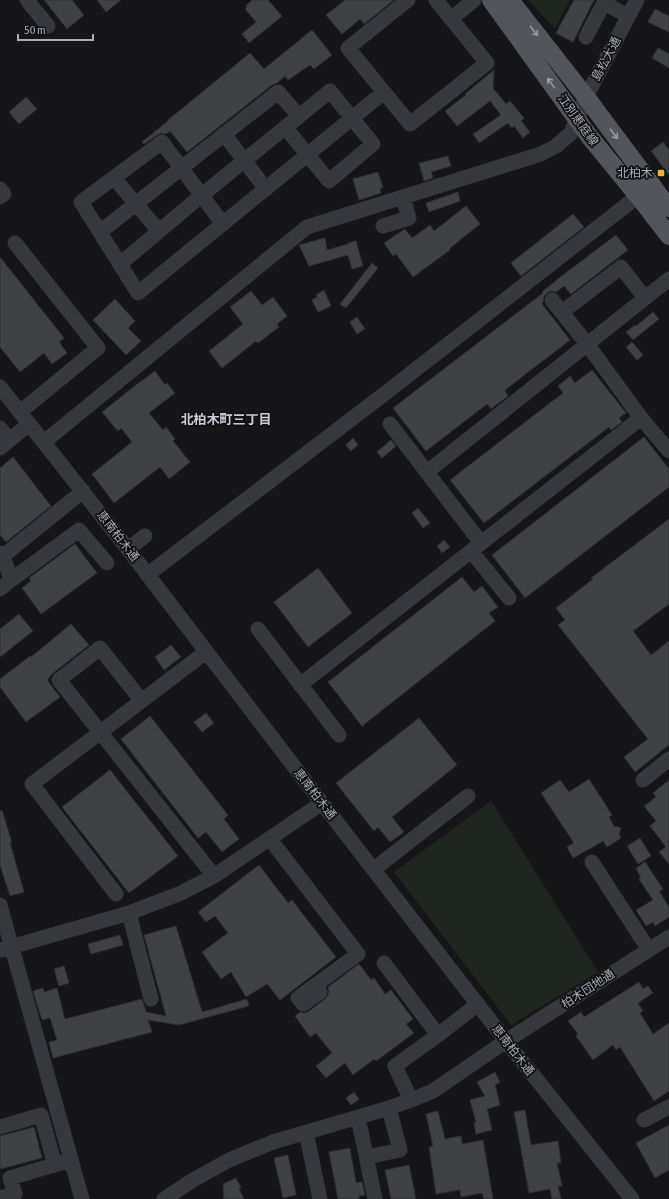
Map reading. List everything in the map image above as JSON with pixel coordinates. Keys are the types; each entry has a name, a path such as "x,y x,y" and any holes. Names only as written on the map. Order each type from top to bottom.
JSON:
{"main road":[{"name":"江別恵庭線","path":"491,0 589,136 669,236"},
{"name":"江別恵庭線","path":"510,0 586,97 669,208"}],"street":[{"path":"27,0 48,26"},
{"path":"408,0 348,48 410,124 487,63 436,0"},
{"path":"451,19 474,0"},
{"name":"島松大通","path":"44,442 307,227 541,154 556,146 571,133 586,97 636,0"},
{"path":"586,37 604,2 628,16"},
{"path":"120,264 202,195 330,91 373,144 329,181 285,128"},
{"path":"100,232 278,92 299,116"},
{"path":"223,224 162,142 81,202 138,293 223,224 266,189 384,92"},
{"path":"224,134 266,189"},
{"path":"114,178 159,231"},
{"path":"0,189 4,194 0,197"},
{"path":"147,575 383,395 638,196"},
{"path":"383,226 409,218 403,197"},
{"path":"5,444 25,418 98,348 15,243"},
{"path":"562,312 621,267 645,298"},
{"path":"427,472 669,278"},
{"path":"552,300 587,344 641,418 669,451"},
{"name":"恵南柏木通","path":"0,387 128,549 506,1041 632,1199"},
{"path":"300,685 641,418"},
{"path":"390,424 427,472 509,598"},
{"path":"0,428 5,444"},
{"path":"83,491 1,555 6,584 79,530 107,563"},
{"path":"128,549 145,536"},
{"path":"258,629 339,735"},
{"path":"141,700 100,648 59,680 214,876"},
{"path":"116,894 32,784 206,652"},
{"path":"643,780 669,759"},
{"path":"374,870 468,796"},
{"path":"6,948 129,913 181,893 214,876 322,803"},
{"path":"270,839 358,954 298,998 303,1004 320,992"},
{"path":"592,862 649,950"},
{"path":"0,905 6,948 82,1199"},
{"path":"129,913 152,999"},
{"name":"柏木団地通","path":"164,1199 229,1160 274,1142 389,1108 433,1091 506,1041 649,950 667,943"},
{"path":"384,962 438,1035"},
{"path":"411,1100 394,1066 478,1004"},
{"path":"644,1120 669,1107"},
{"path":"367,1157 400,1150 389,1108"},
{"path":"0,1127 41,1115 55,1165"},
{"path":"358,1117 375,1199"},
{"path":"306,1132 320,1199"},
{"path":"0,1198 15,1194 10,1178 71,1160"}],"shaded area":[{"path":"528,0 570,0 555,29"},
{"path":"491,801 598,972 511,1025 394,872"}],"building":[{"path":"44,0 72,0 84,15 67,29"},
{"path":"97,0 121,0 106,12"},
{"path":"252,0 268,0 282,16 249,43 242,34 256,22 245,9"},
{"path":"345,0 394,0 364,24 360,19 342,34 326,15"},
{"path":"574,0 594,0 573,42 556,33"},
{"path":"655,9 669,16 669,32 648,22"},
{"path":"312,30 332,55 314,69 310,65 288,80 285,76 187,152 170,131 166,134 161,133 157,135 144,144 142,142 250,53 264,69"},
{"path":"658,48 669,54 669,68 652,58"},
{"path":"494,70 493,88 506,104 510,101 524,118 521,121 530,132 523,138 514,126 512,128 508,123 479,143 473,134 501,115 490,101 457,126 445,111 466,95 465,94"},
{"path":"26,97 37,109 19,124 9,112"},
{"path":"663,142 669,150 669,175 651,151"},
{"path":"448,156 451,166 431,172 433,178 424,181 419,163"},
{"path":"378,172 383,188 380,188 381,193 359,200 353,179"},
{"path":"458,192 460,201 429,212 426,203"},
{"path":"466,206 480,224 449,249 450,250 413,277 396,254 393,256 384,243 405,229 412,238 430,225 434,231"},
{"path":"573,214 584,227 521,276 511,263"},
{"path":"616,235 628,250 571,294 564,286 556,292 550,291 544,296 542,304 570,340 505,390 508,396 491,409 487,404 426,451 393,408"},
{"path":"325,238 327,250 356,241 363,266 352,269 348,255 309,266 299,245"},
{"path":"0,257 64,338 59,342 67,353 52,364 44,353 20,372 0,347"},
{"path":"372,263 378,268 346,308 340,304"},
{"path":"324,290 331,306 318,312 312,300 317,297 316,295"},
{"path":"251,291 262,305 273,297 287,316 277,324 279,327 258,343 256,341 222,368 209,351 243,324 230,307"},
{"path":"115,299 135,321 128,328 141,341 126,355 93,320"},
{"path":"653,312 659,319 633,340 626,332"},
{"path":"357,317 365,329 357,334 350,322"},
{"path":"632,342 643,355 637,360 626,347"},
{"path":"592,370 626,413 619,418 622,422 611,430 609,427 484,523 450,480 563,393 558,386 570,376 575,383"},
{"path":"155,371 165,385 167,383 175,393 149,413 163,430 166,427 175,439 173,441 190,462 169,479 160,467 114,503 92,474 132,442 121,428 118,431 102,412"},
{"path":"644,437 669,469 669,487 525,598 492,555"},
{"path":"353,438 358,445 351,451 346,445"},
{"path":"391,440 396,446 382,458 377,452"},
{"path":"13,457 51,506 6,542 0,535 0,468"},
{"path":"418,508 430,523 423,528 412,513"},
{"path":"669,519 669,604 633,631 651,655 669,641 669,745 635,772 624,757 648,739 558,625 565,620 556,608 593,579 591,578"},
{"path":"444,540 450,547 442,553 437,546"},
{"path":"75,544 97,573 41,614 22,588 31,581 29,578"},
{"path":"318,568 352,613 308,647 274,602"},
{"path":"462,577 474,592 482,586 498,607 489,613 495,621 362,726 328,682"},
{"path":"19,614 33,631 0,657 0,629"},
{"path":"71,624 89,645 53,673 47,680 60,697 26,722 0,687 0,679 30,656 31,657"},
{"path":"171,645 181,657 164,670 155,657"},
{"path":"206,713 214,723 202,732 194,722"},
{"path":"150,716 228,815 224,819 239,839 222,852 206,832 198,838 121,739"},
{"path":"419,718 457,765 392,817 404,832 390,842 378,827 374,831 336,783"},
{"path":"110,770 178,856 129,893 62,807"},
{"path":"589,779 612,815 609,817 614,826 621,828 619,834 621,838 607,847 603,841 573,858 567,847 574,843 541,793 560,780 569,792"},
{"path":"669,780 669,864 659,852 666,847 650,826 656,821 644,806 656,797 653,793"},
{"path":"2,810 24,892 10,896 0,865 0,811"},
{"path":"640,838 651,856 638,864 627,846"},
{"path":"645,862 663,889 659,891 669,907 669,917 655,926 653,922 646,926 636,910 653,900 639,879 641,878 636,868"},
{"path":"259,865 288,903 292,900 336,957 280,1000 267,984 246,997 231,972 221,979 202,952 228,933 215,916 206,922 198,912"},
{"path":"176,926 202,1012 247,999 249,1006 179,1025 148,1020 152,1032 53,1058 49,1042 57,1040 50,1018 42,1020 33,991 43,988 44,992 57,988 65,1019 142,999 146,1012 166,1016 144,935"},
{"path":"120,935 123,945 91,954 88,944"},
{"path":"359,964 371,980 374,978 385,994 391,990 413,1019 406,1024 414,1033 376,1061 374,1059 353,1075 345,1063 326,1078 316,1066 332,1053 316,1033 310,1037 295,1016 300,1012 308,1012 325,999 329,992 328,987"},
{"path":"64,966 69,983 59,986 54,969"},
{"path":"639,982 643,989 648,986 653,993 638,1003 643,1011 640,1013 653,1034 669,1023 669,1091 654,1101 620,1047 616,1050 613,1045 593,1060 576,1036 578,1034 568,1021 581,1012 584,1017"},
{"path":"495,1072 500,1082 495,1085 500,1105 487,1109 492,1130 476,1134 474,1123 476,1122 470,1100 485,1096 477,1082"},
{"path":"354,1092 359,1099 351,1105 346,1098"},
{"path":"525,1110 531,1145 558,1141 561,1163 557,1163 562,1186 558,1186 561,1199 552,1199 550,1189 529,1193 514,1112"},
{"path":"438,1111 445,1139 461,1136 462,1144 483,1140 493,1199 484,1199 482,1193 461,1197 460,1190 436,1194 429,1147 433,1146 426,1114"},
{"path":"669,1125 669,1170 655,1178 636,1143"},
{"path":"34,1127 42,1158 0,1169 0,1136"},
{"path":"350,1148 356,1183 362,1182 365,1195 359,1196 359,1199 338,1199 329,1152"},
{"path":"288,1155 296,1195 283,1198 274,1158"},
{"path":"409,1165 416,1199 391,1199 385,1170"},
{"path":"236,1178 244,1199 224,1199 223,1184"}],"place":[{"name":"北柏木","path":"661,173"}],"district":[{"name":"北柏木町三丁目","path":"226,419"}]}
